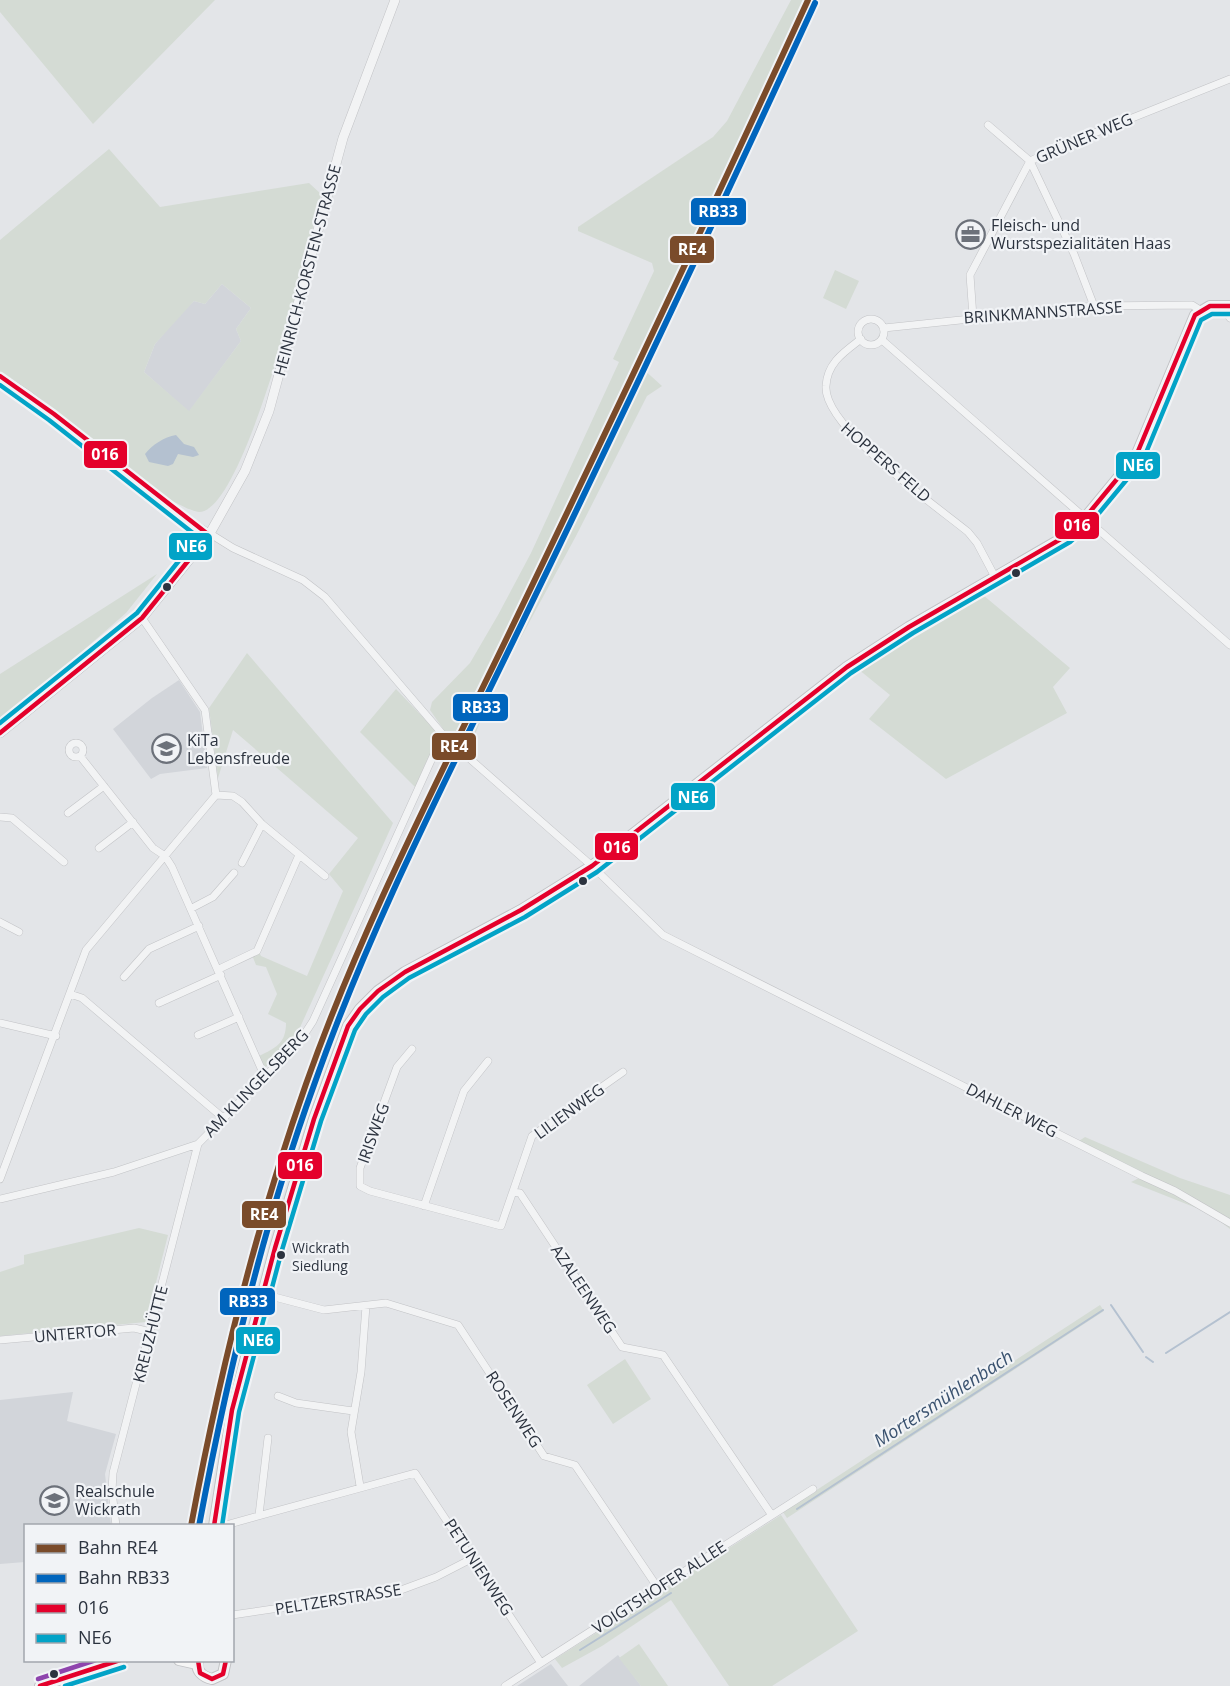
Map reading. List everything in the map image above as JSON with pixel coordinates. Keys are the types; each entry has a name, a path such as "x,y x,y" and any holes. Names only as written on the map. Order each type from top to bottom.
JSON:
{"main road":[{"path":"214,1524 232,1410 263,1294 314,1119 348,1026 360,1008 378,991 405,972 531,904 592,866 847,667 995,577 1049,548 1084,519 1136,456 1198,312 1210,306 1226,306"},
{"path":"40,1686 116,1662"},
{"path":"197,1662 201,1675 221,1682 226,1662"}],"street":[{"name":"HEINRICH-KORSTEN-STRASSE","path":"0,733 142,618 209,535 245,471 269,411 343,138 395,0"},
{"name":"GRÜNER WEG","path":"973,317 970,274 1030,161 1230,79"},
{"path":"988,125 1030,161 1074,254 1094,306"},
{"name":"BRINKMANNSTRASSE","path":"884,328 1094,306 1192,305 1198,312"},
{"path":"1226,306 1230,318"},
{"path":"866,321 878,321 884,328 882,340 871,345 861,339 859,328 866,321"},
{"name":"HOPPERS FELD","path":"861,339 840,354 829,370 826,387 828,404 853,437 968,532 977,543 995,577"},
{"path":"882,340 1230,645"},
{"name":"DAHLER WEG","path":"0,376 28,394 162,502 209,535 303,580 325,597 445,737 592,866 663,935 1175,1191 1230,1223"},
{"path":"0,1179 56,1036 86,951 216,795 205,710 142,618"},
{"name":"AM KLINGELSBERG","path":"0,1199 122,1170 198,1144 222,1117 300,1041 313,1022 404,816 439,743 445,737"},
{"path":"80,756 153,848 165,856 192,908 264,1076"},
{"path":"68,813 104,786"},
{"path":"216,795 233,796 262,824 325,876"},
{"path":"0,817 12,818 64,862"},
{"path":"99,848 133,822"},
{"path":"242,863 262,824"},
{"path":"159,1003 257,951 299,855"},
{"path":"192,908 213,897 234,873"},
{"path":"0,922 19,932"},
{"path":"124,977 148,949 199,926"},
{"path":"70,994 82,998 222,1117"},
{"path":"198,1035 239,1017"},
{"path":"0,1023 56,1036"},
{"name":"IRISWEG","path":"412,1049 397,1067 359,1177 360,1186 370,1191 501,1226"},
{"path":"424,1206 464,1091 488,1060"},
{"name":"LILIENWEG","path":"501,1226 532,1136 623,1072"},
{"name":"KREUZHÜTTE","path":"116,1524 113,1473 198,1144"},
{"name":"AZALEENWEG","path":"513,1192 520,1193 622,1347 663,1355 771,1514"},
{"path":"229,1524 360,1486 351,1432 361,1372 366,1306 324,1310 263,1294"},
{"name":"ROSENWEG","path":"366,1306 386,1303 459,1325 544,1456 574,1465 658,1588"},
{"name":"UNTERTOR","path":"0,1340 134,1328 151,1332"},
{"path":"278,1396 296,1403 353,1411"},
{"path":"259,1515 268,1438"},
{"name":"PETUNIENWEG","path":"360,1486 415,1473 541,1663"},
{"name":"VOIGTSHOFER ALLEE","path":"505,1686 813,1489"},
{"name":"PELTZERSTRASSE","path":"234,1615 401,1590 436,1577 472,1558"}],"shaded area":[{"path":"0,0 215,0 93,124 0,12"},
{"path":"791,0 819,0 738,176 641,367 662,386 647,396 576,536 498,680 470,746 446,733 430,710 432,702 470,663 531,553 619,362 613,359 654,271 652,263 578,231 578,227 713,137 727,121"},
{"path":"109,149 160,207 309,183 321,194 274,370 236,469 217,500 199,512 184,507 133,476 0,384 0,240","holes":["222,284 251,308 236,329 241,341 189,411 144,372 155,344 194,301 205,304"]},
{"path":"835,270 859,281 846,309 823,298"},
{"path":"222,284 251,308 236,329 241,341 189,412 144,372 155,344 182,312 194,301 205,304"},
{"path":"157,574 126,613 0,723 0,674"},
{"path":"983,595 1070,668 1053,687 1067,713 946,779 869,719 890,695 858,669"},
{"path":"247,653 393,823 297,1034 265,1068 259,1056 279,1044 286,1030 286,1023 268,1014 277,994 266,967 256,965 252,955 259,952 261,956 307,976 343,891 329,874 358,838 233,730 218,778 209,708"},
{"name":"KiTa Lebensfreude","path":"179,680 200,712 207,768 160,774 151,779 113,729"},
{"path":"396,689 439,734 415,787 360,732"},
{"path":"1085,1137 1180,1178 1230,1195 1230,1229 1209,1213 1131,1182 1141,1177 1076,1143"},
{"path":"139,1228 168,1235 146,1322 0,1336 0,1272 24,1264 24,1255"},
{"path":"1100,1305 1104,1311 787,1518 783,1512"},
{"path":"625,1359 651,1399 613,1424 587,1385"},
{"name":"Realschule Wickrath","path":"73,1392 67,1421 116,1434 105,1474 111,1524 24,1524 24,1562 0,1564 0,1400"},
{"path":"781,1515 858,1631 772,1686 729,1686 671,1600 602,1646 562,1668 555,1659"},
{"path":"639,1644 668,1686 641,1686 619,1658"},
{"path":"618,1655 641,1686 579,1686"},
{"path":"551,1664 568,1686 517,1686"}],"water":[{"path":"176,435 184,444 194,447 199,455 193,457 178,454 173,464 168,466 149,462 145,454 148,451 163,440"}],"waterway":[{"name":"Mortersmühlenbach","path":"1111,1305 1143,1352"},
{"name":"Mortersmühlenbach","path":"797,1509 1103,1310"},
{"name":"Mortersmühlenbach","path":"1166,1353 1230,1312"},
{"name":"Mortersmühlenbach","path":"1146,1357 1153,1362"},
{"name":"Mortersmühlenbach","path":"580,1650 671,1593"}],"rail line":[{"name":"RE4","path":"191,1524 226,1358 270,1193 328,1025 377,908 626,390 808,0"},
{"name":"RB33","path":"199,1524 221,1414 262,1248 295,1139 336,1026 411,852 633,393 815,3"}],"transit line":[{"name":"016","path":"214,1524 232,1410 275,1248 314,1119 348,1026 360,1009 378,991 405,972 521,910 592,866 847,667 909,627 1066,536 1084,519 1136,456 1195,315 1210,306 1230,306"},
{"name":"NE6","path":"222,1524 239,1412 282,1250 321,1121 355,1030 366,1014 383,997 409,978 525,917 597,872 851,673 913,633 1070,542 1090,524 1143,460 1201,320 1212,314 1230,314"},
{"name":"016","path":"0,376 54,414 209,535"},
{"name":"NE6","path":"0,385 49,420 198,537 137,613 0,723"},
{"name":"016","path":"0,733 142,618 209,535"},
{"path":"38,1679 90,1662"},
{"name":"016","path":"40,1686 114,1662"},
{"name":"016","path":"198,1662 200,1673 212,1679 223,1674 226,1662"},
{"name":"NE6","path":"65,1686 124,1667"}],"place":[{"name":"Fleisch- und Wurstspezialitäten Haas","path":"970,234"},
{"name":"KiTa Lebensfreude","path":"166,749"},
{"name":"Wickrath Siedlung","path":"281,1255"},
{"name":"Realschule Wickrath","path":"54,1500"}]}
